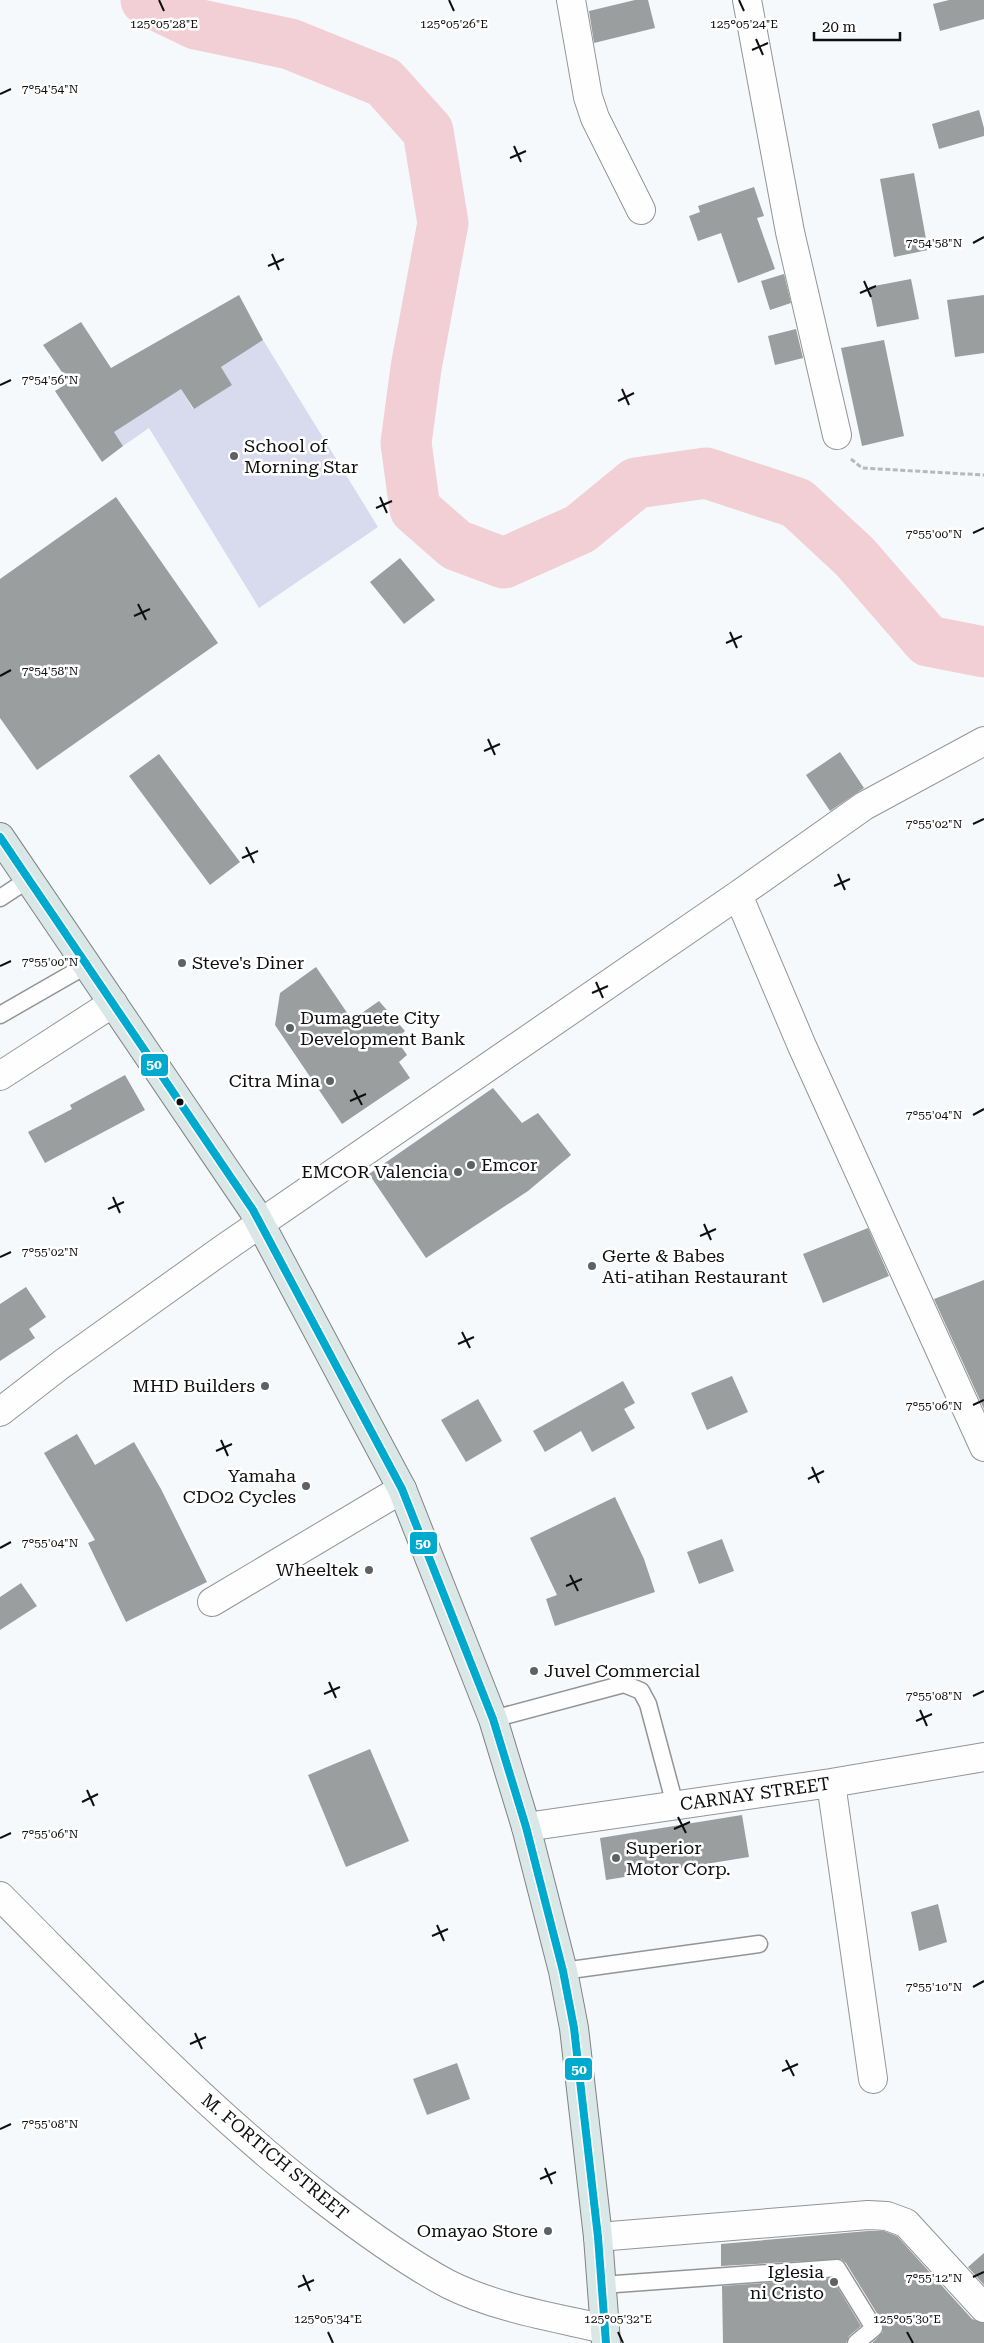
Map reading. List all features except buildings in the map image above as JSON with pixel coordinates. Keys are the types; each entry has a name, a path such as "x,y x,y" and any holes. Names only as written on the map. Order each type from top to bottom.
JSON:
{"highway":[{"path":"0,837 261,1222 402,1489 492,1719 526,1827 564,1971 574,2028 598,2237 605,2336"}],"street":[{"path":"571,0 588,97 595,118 641,210"},
{"path":"747,0 760,59 790,232 838,435"},
{"path":"0,1412 62,1364 261,1222 738,895 864,806 984,741"},
{"path":"738,895 802,1046 984,1448"},
{"path":"0,1076 113,1003"},
{"path":"212,1602 402,1489"},
{"name":"CARNAY STREET","path":"526,1827 831,1783 984,1757"},
{"path":"831,1783 873,2079"},
{"name":"M. FORTICH STREET","path":"0,1896 186,2082 288,2172 357,2226 449,2284 485,2299 605,2336"},
{"path":"598,2237 868,2215 888,2216 906,2223 984,2308"}],"lane":[{"path":"0,898 29,879"},
{"path":"0,1015 87,965"},
{"path":"492,1719 624,1684 641,1691 648,1704 676,1805"},
{"path":"564,1971 759,1944"},
{"path":"602,2285 837,2268 874,2328 856,2343"}],"path":[{"path":"838,435 844,449 862,468 984,475"}],"shaded area":[{"path":"263,340 378,527 259,608 149,428 123,446 77,377 110,369 181,389 193,409 232,385 221,367"}],"waterway":[{"path":"146,0 196,24 290,44 384,82 428,131 443,223 416,368 406,443 415,509 456,545 504,563 580,529 636,483 706,473 797,503 855,557 928,641 984,652"}],"transit line":[{"name":"50","path":"0,837 253,1210 402,1489 493,1719 526,1827 563,1971 574,2028 598,2237 606,2343"}],"place":[{"name":"School of Morning Star","path":"234,456"},
{"name":"Steve's Diner","path":"182,963"},
{"name":"Dumaguete City Development Bank","path":"290,1028"},
{"name":"Citra Mina","path":"330,1081"},
{"name":"Emcor","path":"471,1165"},
{"name":"EMCOR Valencia","path":"458,1172"},
{"name":"Gerte & Babes Ati-atihan Restaurant","path":"592,1266"},
{"name":"MHD Builders","path":"265,1386"},
{"name":"Yamaha CDO2 Cycles","path":"306,1486"},
{"name":"Wheeltek","path":"369,1570"},
{"name":"Juvel Commercial","path":"534,1671"},
{"name":"Superior Motor Corp.","path":"616,1858"},
{"name":"Omayao Store","path":"548,2231"},
{"name":"Iglesia ni Cristo","path":"834,2282"}]}
